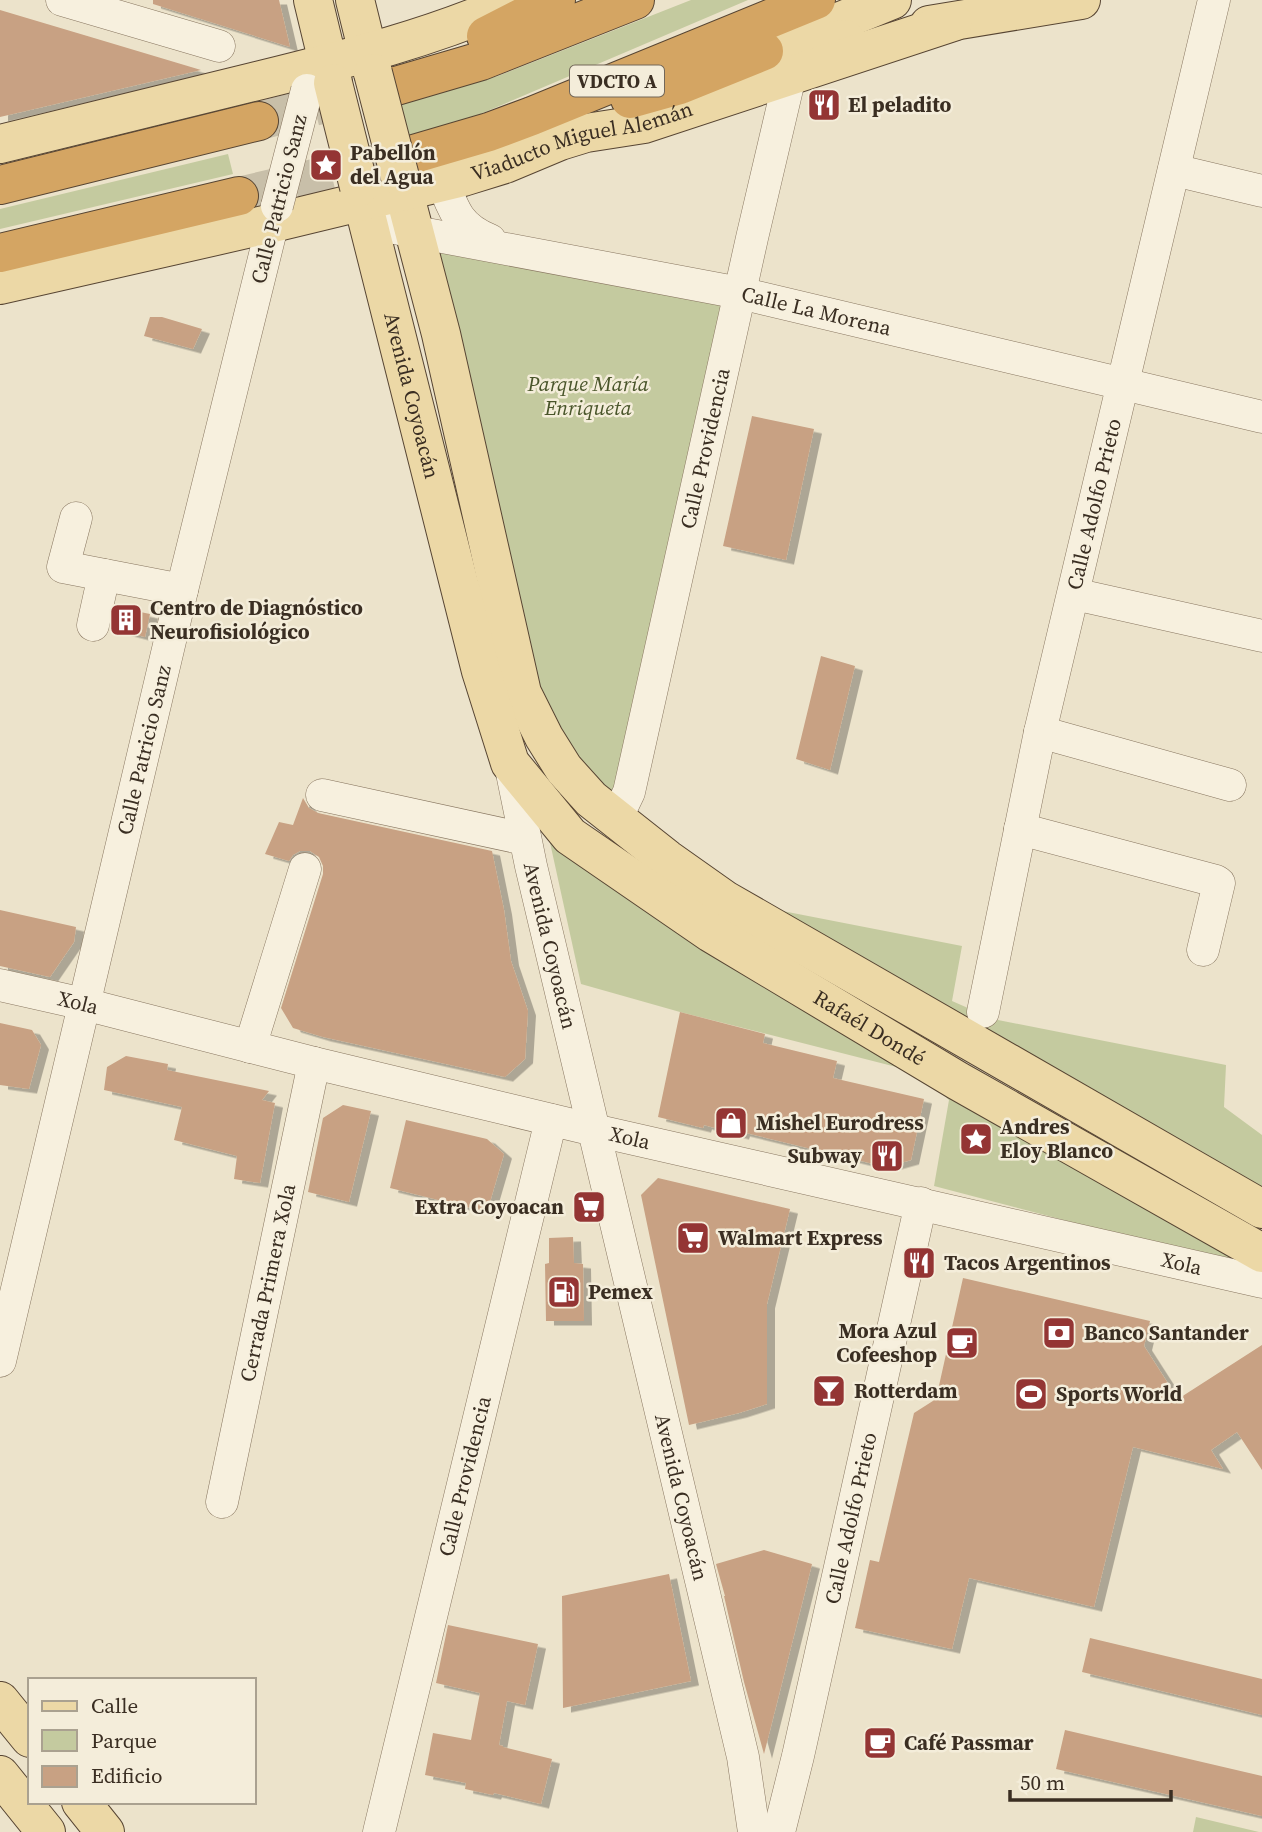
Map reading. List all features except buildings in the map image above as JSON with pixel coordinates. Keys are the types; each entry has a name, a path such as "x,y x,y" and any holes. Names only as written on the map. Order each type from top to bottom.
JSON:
{"highway":[{"path":"389,73 479,40 556,0"},
{"path":"389,73 481,61 635,0"},
{"name":"Viaducto Miguel Alemán","path":"406,174 489,132 816,0"},
{"path":"532,116 614,103 777,64"},
{"path":"0,185 259,121"},
{"path":"0,253 239,196"}],"main road":[{"name":"Avenida Coyoacán","path":"313,0 323,79 363,203 481,671 510,763"},
{"path":"355,0 389,73 406,174"},
{"path":"0,144 323,79 389,73 474,18 516,0"},
{"name":"Viaducto Miguel Alemán","path":"0,285 275,215 363,203 406,174 443,182 505,164 586,133 644,124 777,64 892,0"},
{"path":"777,64 953,22 1081,0"},
{"name":"Avenida Coyoacán","path":"406,174 415,232 441,334 522,693 544,737"},
{"name":"Rafaél Dondé","path":"544,737 564,769 591,799 667,859 725,900 1262,1209"},
{"name":"Rafaél Dondé","path":"510,763 570,836 711,933 958,1081 1262,1253"},
{"path":"0,1702 28,1736"},
{"path":"0,1774 46,1832"},
{"path":"83,1804 105,1832"}],"street":[{"path":"62,0 219,46"},
{"name":"Calle Adolfo Prieto","path":"984,1012 1040,732 1214,0"},
{"name":"Calle Providencia","path":"616,819 629,792 740,293 777,64"},
{"name":"Calle Patricio Sanz","path":"0,1361 182,590 275,215 323,79"},
{"path":"1174,170 1262,191"},
{"path":"443,182 452,207 466,227 480,236 518,251"},
{"name":"Calle La Morena","path":"363,203 415,232 740,293 1262,417"},
{"path":"76,518 63,567 182,590"},
{"path":"93,625 104,575"},
{"path":"1074,594 1262,636"},
{"path":"1040,732 1230,785"},
{"name":"Avenida Coyoacán","path":"510,763 525,839 743,1756 754,1832"},
{"path":"322,795 525,839"},
{"path":"1020,830 1216,881 1219,883 1203,950"},
{"path":"250,1047 305,869"},
{"name":"Xola","path":"0,985 551,1120 1262,1282"},
{"name":"Cerrada Primera Xola","path":"222,1502 314,1063"},
{"name":"Calle Providencia","path":"379,1832 551,1120"},
{"name":"Calle Adolfo Prieto","path":"779,1832 920,1203"},
{"path":"743,1756 753,1763 776,1767 798,1756"}],"green space":[{"path":"691,0 748,0 471,118 409,137 401,104 498,76"},
{"path":"228,154 233,174 0,229 0,209"},
{"name":"Parque María Enriqueta","path":"430,252 492,256 734,297 615,807 547,727"},
{"path":"549,838 1262,1272 934,1186 949,1100 920,1073 581,984"},
{"path":"736,902 962,946 952,1001 993,1019 1226,1065 1224,1107 1262,1135 1262,1199"},
{"path":"1196,1817 1259,1832 1193,1832"}],"tunnel":[{"path":"259,121 396,86"},
{"path":"239,196 414,154"}],"place":[{"name":"El peladito","path":"824,105"},
{"name":"Pabellón del Agua","path":"326,165"},
{"name":"Centro de Diagnóstico Neurofisiológico","path":"126,620"},
{"name":"Mishel Eurodress","path":"731,1123"},
{"name":"Andres Eloy Blanco","path":"976,1139"},
{"name":"Subway","path":"887,1156"},
{"name":"Extra Coyoacan","path":"589,1207"},
{"name":"Walmart Express","path":"693,1238"},
{"name":"Tacos Argentinos","path":"919,1263"},
{"name":"Pemex","path":"564,1292"},
{"name":"Banco Santander","path":"1059,1333"},
{"name":"Mora Azul Cofeeshop","path":"962,1343"},
{"name":"Rotterdam","path":"829,1391"},
{"name":"Sports World","path":"1031,1394"},
{"name":"Café Passmar","path":"880,1743"}]}
